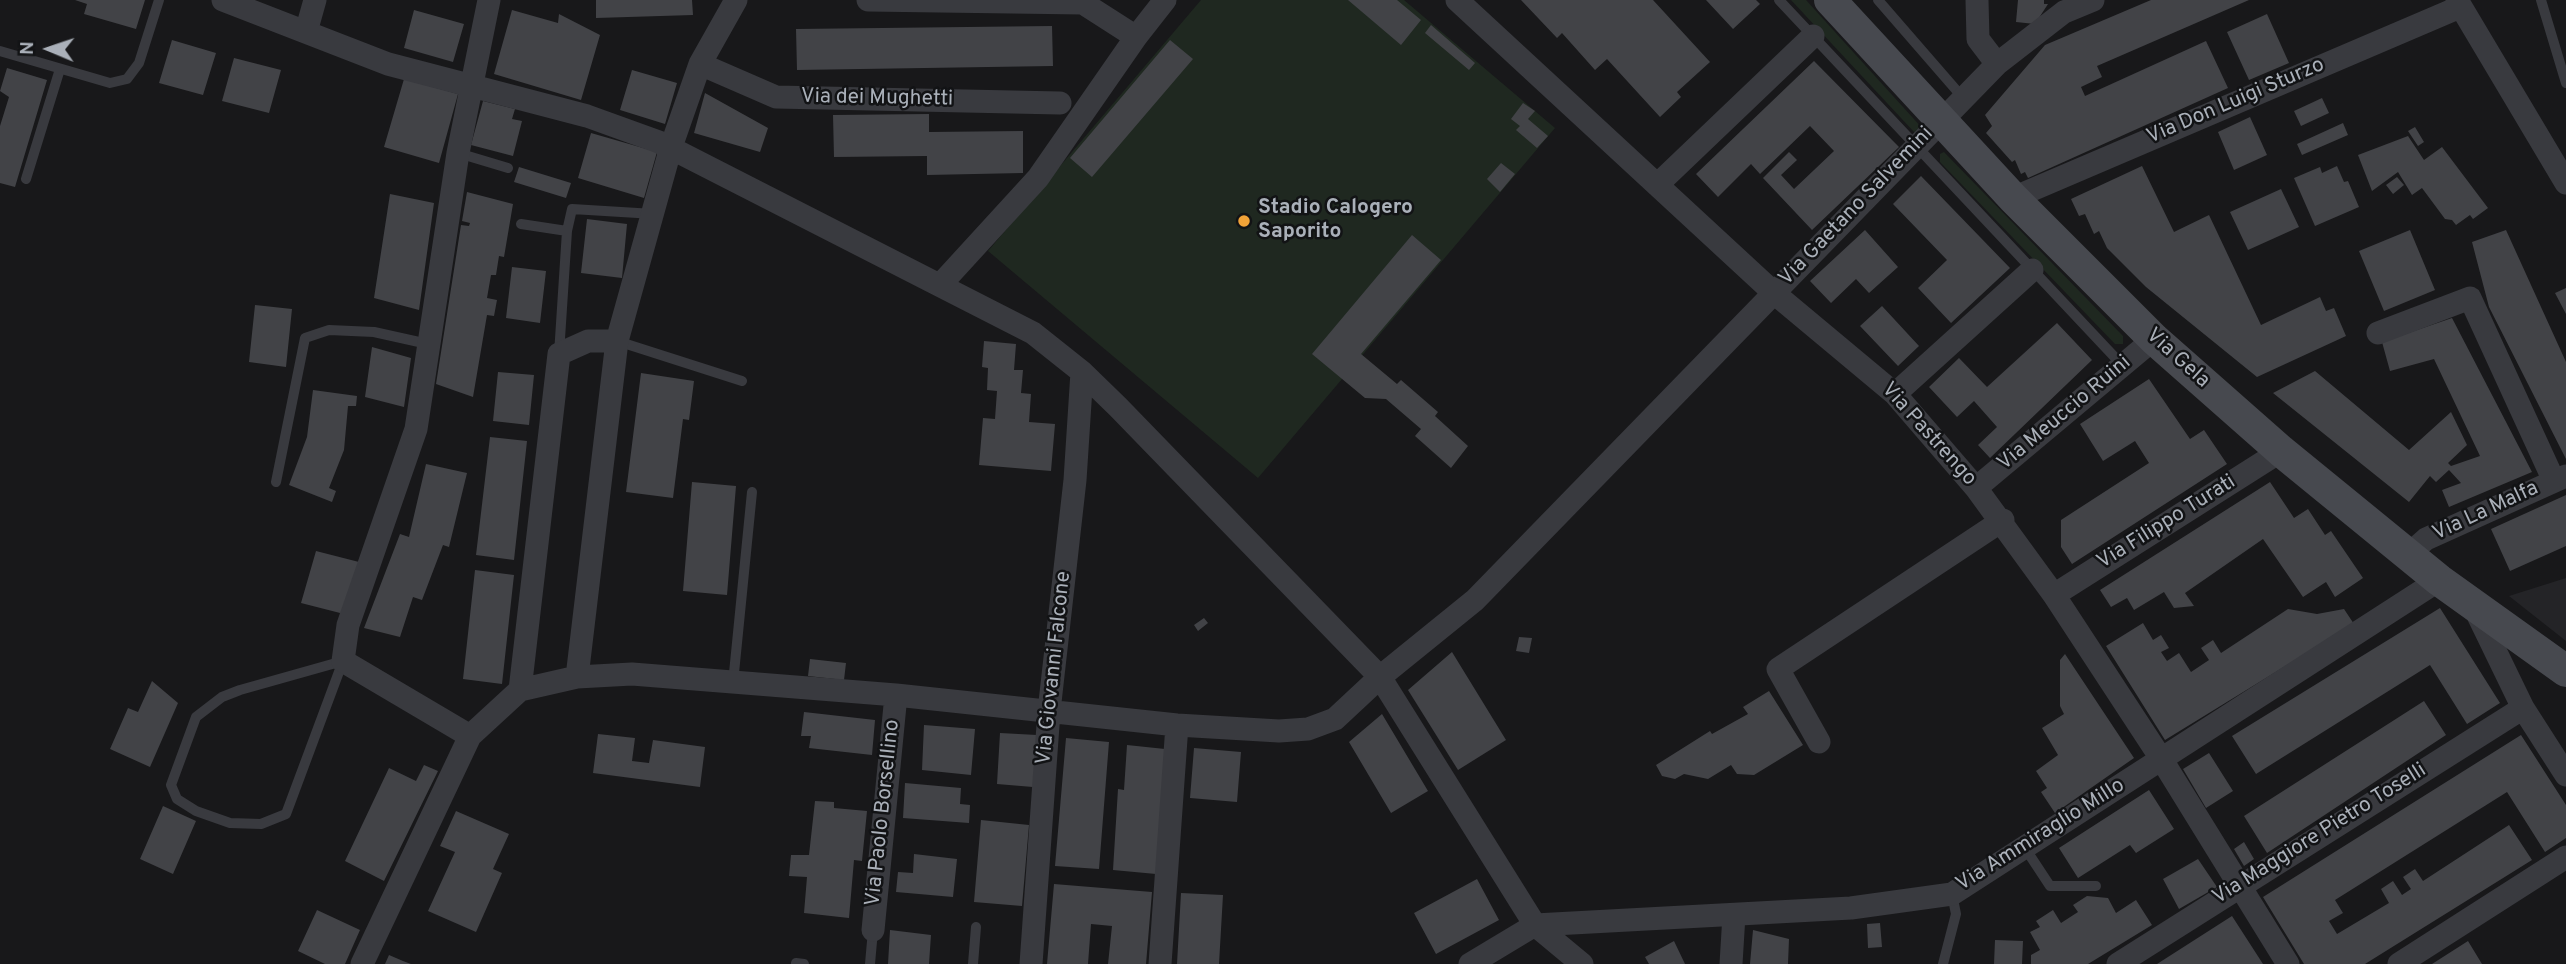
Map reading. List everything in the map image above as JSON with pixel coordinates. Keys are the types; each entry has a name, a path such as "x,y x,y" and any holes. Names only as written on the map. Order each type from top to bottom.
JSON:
{"main road":[{"name":"Via Gela","path":"1830,0 2013,198 2154,339 2281,451 2439,580 2566,671"}],"street":[{"path":"223,0 388,64 587,116 671,147 941,284 1032,334 1082,372 1380,677 1535,925 1582,964"},
{"path":"306,32 316,0"},
{"path":"470,736 343,661 348,625 415,429 458,153 489,0"},
{"path":"577,677 617,341 671,147 700,64 736,0"},
{"path":"868,0 1083,3 1136,37"},
{"path":"941,284 1038,178 1136,37 1166,0"},
{"name":"Via Pastrengo","path":"1457,0 1774,293 1895,394 2003,520 2162,760 2288,964"},
{"path":"1977,0 1979,39 1997,64"},
{"name":"Via Gaetano Salvemini","path":"520,690 577,677 632,674 896,695 1177,725 1279,731 1308,729 1335,719 1380,677 1475,600 1997,64 2066,6 2093,0"},
{"path":"2459,3 2566,183"},
{"name":"Via Don Luigi Sturzo","path":"2013,198 2459,3"},
{"path":"1657,185 1813,36"},
{"name":"Via dei Mughetti","path":"700,64 776,97 1060,103"},
{"path":"1895,394 2032,270"},
{"path":"2378,333 2470,298 2560,478"},
{"name":"Via Meuccio Ruini","path":"1976,488 2154,339"},
{"path":"362,964 470,736 520,690 559,354 588,341 617,341"},
{"name":"Via Giovanni Falcone","path":"1031,964 1049,711 1075,480 1082,372"},
{"name":"Via Filippo Turati","path":"2054,595 2281,451"},
{"name":"Via La Malfa","path":"2409,554 2426,539 2560,478"},
{"path":"1819,742 1778,669 2003,520"},
{"name":"Via Ammiraglio Millo","path":"1471,964 1535,925 1851,908 1952,894 2023,845 2162,760 2439,580"},
{"path":"2471,601 2523,708 2566,775"},
{"name":"Via Paolo Borsellino","path":"873,930 896,695"},
{"name":"Via Maggiore Pietro Toselli","path":"2118,964 2523,708"},
{"path":"1160,964 1177,725"},
{"path":"2399,964 2566,858"},
{"path":"1731,964 1734,915"}],"lane":[{"path":"0,51 110,83 127,79 139,63 159,0"},
{"path":"1779,0 2123,366"},
{"path":"1878,0 1964,100"},
{"path":"2540,0 2566,83"},
{"path":"26,179 60,69"},
{"path":"458,153 508,168"},
{"path":"559,354 567,231 572,209 654,214"},
{"path":"522,225 567,231"},
{"path":"276,482 305,338 329,330 374,332 428,344"},
{"path":"617,341 742,382"},
{"path":"733,683 752,492"},
{"path":"343,661 286,814 261,824 230,823 196,811 177,799 171,785 197,717 222,696 343,661"},
{"path":"2023,845 2050,886 2096,886"},
{"path":"1943,964 1956,914 1952,894"},
{"path":"973,964 976,927"},
{"path":"870,964 873,930"}],"shaded area":[{"name":"Stadio Calogero Saporito","path":"1201,0 1404,0 1555,128 1258,478 988,251"},
{"path":"1791,0 1806,0 1923,129 1917,134 1914,132"},
{"path":"1944,152 2123,336 2123,344 2115,344 1940,162 1940,154"},
{"path":"2566,578 2566,641 2509,596"}],"building":[{"path":"75,0 145,0 136,29 84,14 87,4"},
{"path":"596,0 692,0 693,15 596,18"},
{"path":"1348,0 1397,0 1421,20 1401,45"},
{"path":"1521,0 1653,0 1710,62 1677,92 1681,97 1660,117 1607,59 1595,70 1562,33 1557,38"},
{"path":"1706,0 1756,0 1760,4 1733,29"},
{"path":"2018,0 2044,0 2044,4 2048,4 2035,24 2016,22"},
{"path":"2151,0 2249,0 2097,66 2102,77 2081,87 2085,96 2206,41 2228,88 2028,178 2025,172 2021,174 2015,160 2012,162 1986,133 1992,126 1985,115 2045,45"},
{"path":"414,10 464,24 453,62 404,48"},
{"path":"512,10 558,23 559,14 600,35 581,100 494,74"},
{"path":"2267,14 2289,63 2249,80 2227,32"},
{"path":"1431,25 1475,63 1469,70 1425,33"},
{"path":"1052,26 1053,66 797,70 796,29"},
{"path":"172,40 216,53 203,95 159,83"},
{"path":"1170,40 1193,59 1092,177 1070,158"},
{"path":"234,58 281,70 269,113 222,101"},
{"path":"1814,61 1899,147 1812,230 1763,178 1789,152 1797,160 1781,175 1794,189 1834,151 1810,126 1760,174 1751,164 1718,197 1696,174"},
{"path":"7,68 47,80 15,187 0,183 0,126 9,97 0,91"},
{"path":"632,70 677,83 665,124 620,110"},
{"path":"404,79 458,94 439,163 384,147"},
{"path":"705,93 768,128 760,152 694,133"},
{"path":"2322,98 2329,113 2301,126 2294,111"},
{"path":"483,101 515,109 512,119 522,121 513,156 471,145"},
{"path":"1523,103 1535,111 1528,119 1548,136 1537,148 1516,130 1520,126 1511,119"},
{"path":"929,114 929,132 1023,131 1023,173 927,175 927,156 834,157 833,115"},
{"path":"2250,117 2267,155 2234,170 2218,132"},
{"path":"2343,123 2348,135 2302,155 2297,144"},
{"path":"2415,127 2424,142 2418,146 2408,131"},
{"path":"591,133 657,152 644,198 578,178"},
{"path":"2408,136 2424,160 2442,147 2488,208 2473,219 2470,215 2456,225 2452,220 2445,219 2422,188 2412,195 2398,172 2372,191 2358,155"},
{"path":"1501,163 1515,174 1500,192 1487,179"},
{"path":"2142,166 2174,232 2209,215 2261,325 2320,297 2326,311 2334,308 2346,336 2257,377 2146,287 2107,248 2099,231 2094,234 2085,214 2079,216 2071,199"},
{"path":"2337,166 2344,182 2348,181 2359,207 2315,226 2294,178 2320,167 2322,173"},
{"path":"519,167 571,183 566,198 514,182"},
{"path":"1921,176 2010,268 1951,323 1918,288 1947,260 1893,204"},
{"path":"2397,177 2404,185 2393,194 2386,185"},
{"path":"2281,189 2299,227 2248,250 2230,212"},
{"path":"467,192 513,204 504,257 499,256 496,275 491,275 487,298 497,300 494,316 487,315 473,397 436,384 461,225 469,226 470,223 462,221"},
{"path":"390,194 434,203 419,310 374,298"},
{"path":"587,219 627,224 622,278 581,273"},
{"path":"1865,230 1898,267 1869,293 1856,279 1831,303 1810,281"},
{"path":"2410,230 2435,290 2384,311 2359,251"},
{"path":"2506,230 2566,362 2566,459 2489,307 2472,242"},
{"path":"1412,235 1441,260 1361,354 1397,384 1401,380 1438,412 1435,416 1468,446 1451,468 1415,436 1421,429 1386,399 1365,398 1312,354"},
{"path":"512,267 546,271 540,323 506,318"},
{"path":"2566,288 2566,314 2555,293"},
{"path":"255,305 292,309 286,367 249,362"},
{"path":"1882,306 1919,346 1898,366 1860,326"},
{"path":"2452,318 2532,472 2449,507 2442,490 2461,483 2449,470 2436,482 2430,476 2409,502 2273,393 2315,371 2409,450 2451,412 2467,445 2448,463 2451,466 2480,456 2434,359 2390,371 2382,342"},
{"path":"2057,323 2092,360 1990,458 1978,445 1997,427 1974,401 1957,417 1929,387 1959,358 1987,387"},
{"path":"984,341 1016,344 1014,370 1023,370 1021,393 1031,394 1029,422 1055,424 1051,471 979,465 983,418 995,419 997,391 987,390 988,368 982,367"},
{"path":"372,347 411,358 404,407 365,397"},
{"path":"498,372 534,375 529,425 493,421"},
{"path":"641,373 694,381 689,420 683,419 673,498 626,492"},
{"path":"2149,379 2190,439 2204,430 2227,464 2072,564 2061,547 2061,520 2149,463 2135,441 2103,461 2080,424"},
{"path":"313,390 357,396 356,406 348,406 344,450 329,488 336,491 332,502 289,485 307,437"},
{"path":"490,437 527,441 514,560 476,555"},
{"path":"426,464 467,473 449,547 443,545 422,600 413,597 400,637 364,628 400,534 409,537"},
{"path":"692,482 736,486 727,595 683,591"},
{"path":"2270,482 2294,518 2308,509 2325,535 2331,531 2363,578 2335,597 2326,582 2303,597 2263,539 2185,593 2194,606 2174,608 2164,592 2134,610 2127,598 2111,607 2100,590"},
{"path":"2566,495 2566,546 2510,571 2491,529"},
{"path":"316,551 359,562 344,614 301,603"},
{"path":"475,570 514,575 502,684 463,679"},
{"path":"2440,608 2500,703 2467,724 2430,665 2256,774 2232,736"},
{"path":"2288,609 2317,614 2344,609 2354,624 2165,740 2106,646 2143,623 2153,640 2161,635 2169,648 2161,652 2167,661 2179,653 2191,672 2209,660 2201,648 2213,640 2221,653"},
{"path":"1204,618 1208,623 1198,631 1194,625"},
{"path":"1519,637 1532,638 1529,653 1516,651"},
{"path":"1452,652 1506,740 1458,770 1408,690"},
{"path":"2065,654 2134,758 2055,813 2041,792 2047,788 2036,771 2058,755 2042,728 2064,714 2060,706 2060,660"},
{"path":"810,659 846,663 844,680 808,676"},
{"path":"152,681 178,703 150,767 110,749 128,708 138,712"},
{"path":"1769,691 1803,745 1754,775 1737,774 1731,765 1708,779 1684,774 1675,779 1662,776 1656,765 1710,731 1712,734 1748,714 1743,707"},
{"path":"2424,701 2446,735 2267,853 2244,816"},
{"path":"804,712 875,720 872,755 809,748 811,736 801,736"},
{"path":"1382,714 1428,791 1391,813 1349,742"},
{"path":"924,725 975,729 971,775 922,770"},
{"path":"1000,733 1037,735 1033,787 997,784"},
{"path":"598,734 635,738 632,761 649,763 653,740 705,747 700,787 593,773"},
{"path":"2521,735 2566,805 2566,838 2545,852 2507,792 2335,900 2343,913 2329,921 2337,934 2389,903 2381,889 2393,881 2402,895 2411,889 2403,877 2415,869 2423,881 2509,825 2532,860 2365,964 2304,964 2263,897"},
{"path":"1066,738 1109,742 1099,869 1055,866"},
{"path":"1127,745 1165,749 1156,874 1113,870 1118,789 1124,790"},
{"path":"1194,748 1241,752 1237,802 1190,798"},
{"path":"2209,753 2233,791 2206,808 2183,769"},
{"path":"424,765 438,771 384,881 345,861 389,768 416,781"},
{"path":"905,783 961,788 960,804 970,805 969,823 903,818"},
{"path":"2149,790 2174,829 2136,853 2130,845 2078,878 2059,848"},
{"path":"815,801 834,802 834,808 867,811 862,861 854,860 849,918 804,913 807,877 789,876 791,855 809,855"},
{"path":"163,806 196,821 173,874 140,859"},
{"path":"456,811 509,834 493,869 502,873 476,932 428,911 455,852 440,846"},
{"path":"981,820 1029,825 1022,906 974,902"},
{"path":"2244,842 2254,859 2244,866 2234,849"},
{"path":"914,854 957,859 953,897 896,892 898,872 913,873"},
{"path":"2198,859 2217,887 2179,909 2163,879"},
{"path":"1477,879 1499,920 1436,954 1414,913"},
{"path":"1054,884 1152,892 1146,964 1108,964 1112,926 1091,924 1088,964 1047,964"},
{"path":"1181,893 1223,895 1219,964 1177,964"},
{"path":"2087,896 2108,898 2116,913 2136,900 2152,925 2088,964 2031,964 2031,955 2040,950 2030,932 2040,927 2036,921 2053,910 2061,923 2078,912 2073,905"},
{"path":"317,910 360,930 345,964 325,964 298,951"},
{"path":"2232,916 2263,964 2157,964"},
{"path":"1880,923 1882,947 1868,948 1867,924"},
{"path":"890,930 931,935 929,964 888,964"},
{"path":"1753,930 1789,939 1788,964 1750,964"},
{"path":"1995,940 2023,941 2022,964 1994,964"},
{"path":"1674,941 1685,964 1649,964 1645,957"},
{"path":"2468,941 2482,964 2432,964"},
{"path":"389,955 403,961 411,964 385,964"}],"place":[{"name":"Stadio Calogero Saporito","path":"1244,221"}]}
